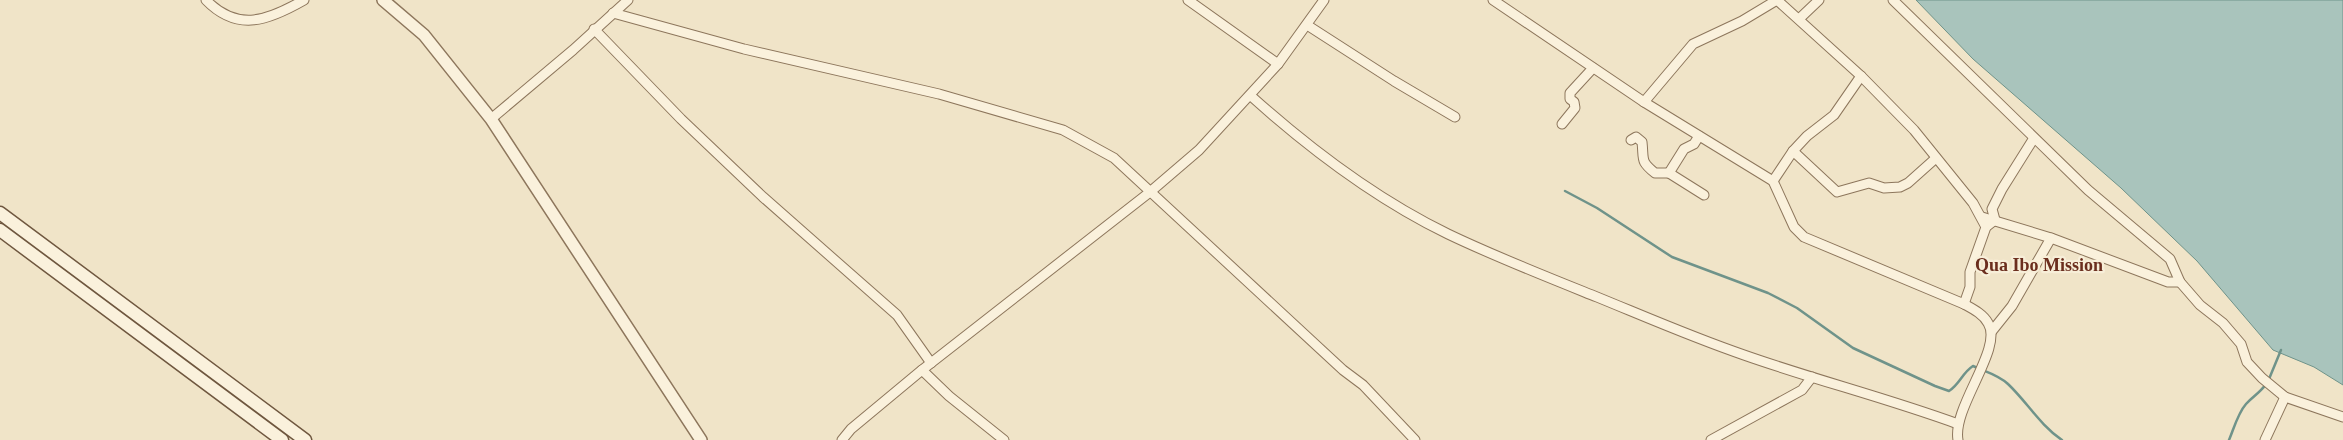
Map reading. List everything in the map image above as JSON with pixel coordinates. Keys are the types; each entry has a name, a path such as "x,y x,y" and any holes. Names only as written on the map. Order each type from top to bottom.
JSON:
{"main road":[{"path":"0,213 305,440"},
{"path":"0,230 282,440"}],"street":[{"path":"206,0 214,8 234,20 246,22 269,17 304,0"},
{"path":"384,0 424,35 492,119 701,440"},
{"path":"492,119 628,0"},
{"path":"1188,0 1278,64"},
{"path":"842,440 851,429 922,370 1150,192 1199,150 1251,96 1278,64 1324,0"},
{"path":"1493,0 1644,102 1773,181 1794,227 1804,238 1964,304 1985,318 1992,332"},
{"path":"1644,102 1693,44 1742,21 1777,0 1861,76 1914,130 1974,203 1986,227"},
{"path":"1799,19 1819,0"},
{"path":"1893,0 2088,190 2170,259 2180,282 2200,304 2223,323 2241,344 2247,362 2262,378 2284,397 2343,417"},
{"path":"613,12 744,49 939,94 1064,130 1114,158 1343,370 1363,385 1415,440"},
{"path":"1307,25 1394,81 1455,117"},
{"path":"594,29 681,118 763,197 897,315 931,363"},
{"path":"1562,124 1575,108 1574,102 1570,99 1570,93 1593,68"},
{"path":"1773,181 1793,151 1807,136 1834,115 1861,76"},
{"path":"1251,96 1281,123 1328,159 1397,206 1447,234 1689,335 1812,377 1889,399 1958,424"},
{"path":"1668,173 1684,149 1694,144 1699,136"},
{"path":"1631,140 1636,137 1642,142 1642,160 1655,173 1668,173 1704,195"},
{"path":"1994,220 1992,209 2034,138"},
{"path":"1793,151 1837,192 1869,183 1884,188 1900,187 1908,183 1936,158"},
{"path":"1982,217 2051,238 2168,282 2180,282"},
{"path":"1964,304 1970,287 1970,272 1986,227 1994,220"},
{"path":"1958,440 1958,424 1983,364 1992,332 2012,306 2051,238"},
{"path":"922,370 949,396 1004,440"},
{"path":"1711,440 1802,390 1812,377"},
{"path":"2265,440 2284,397"}],"water":[{"path":"1916,0 2343,0 2343,385 2314,367 2273,350 2197,261 2121,188 1973,59"}],"waterway":[{"path":"1565,191 1597,208 1672,257 1768,293 1797,308 1853,348 1935,386 1949,391 1973,366 1996,376 2008,384 2040,420 2062,440"},
{"path":"2269,379 2281,350"},
{"path":"2229,440 2243,408 2266,384"}],"district":[{"name":"Qua Ibo Mission","path":"2039,265"}]}
